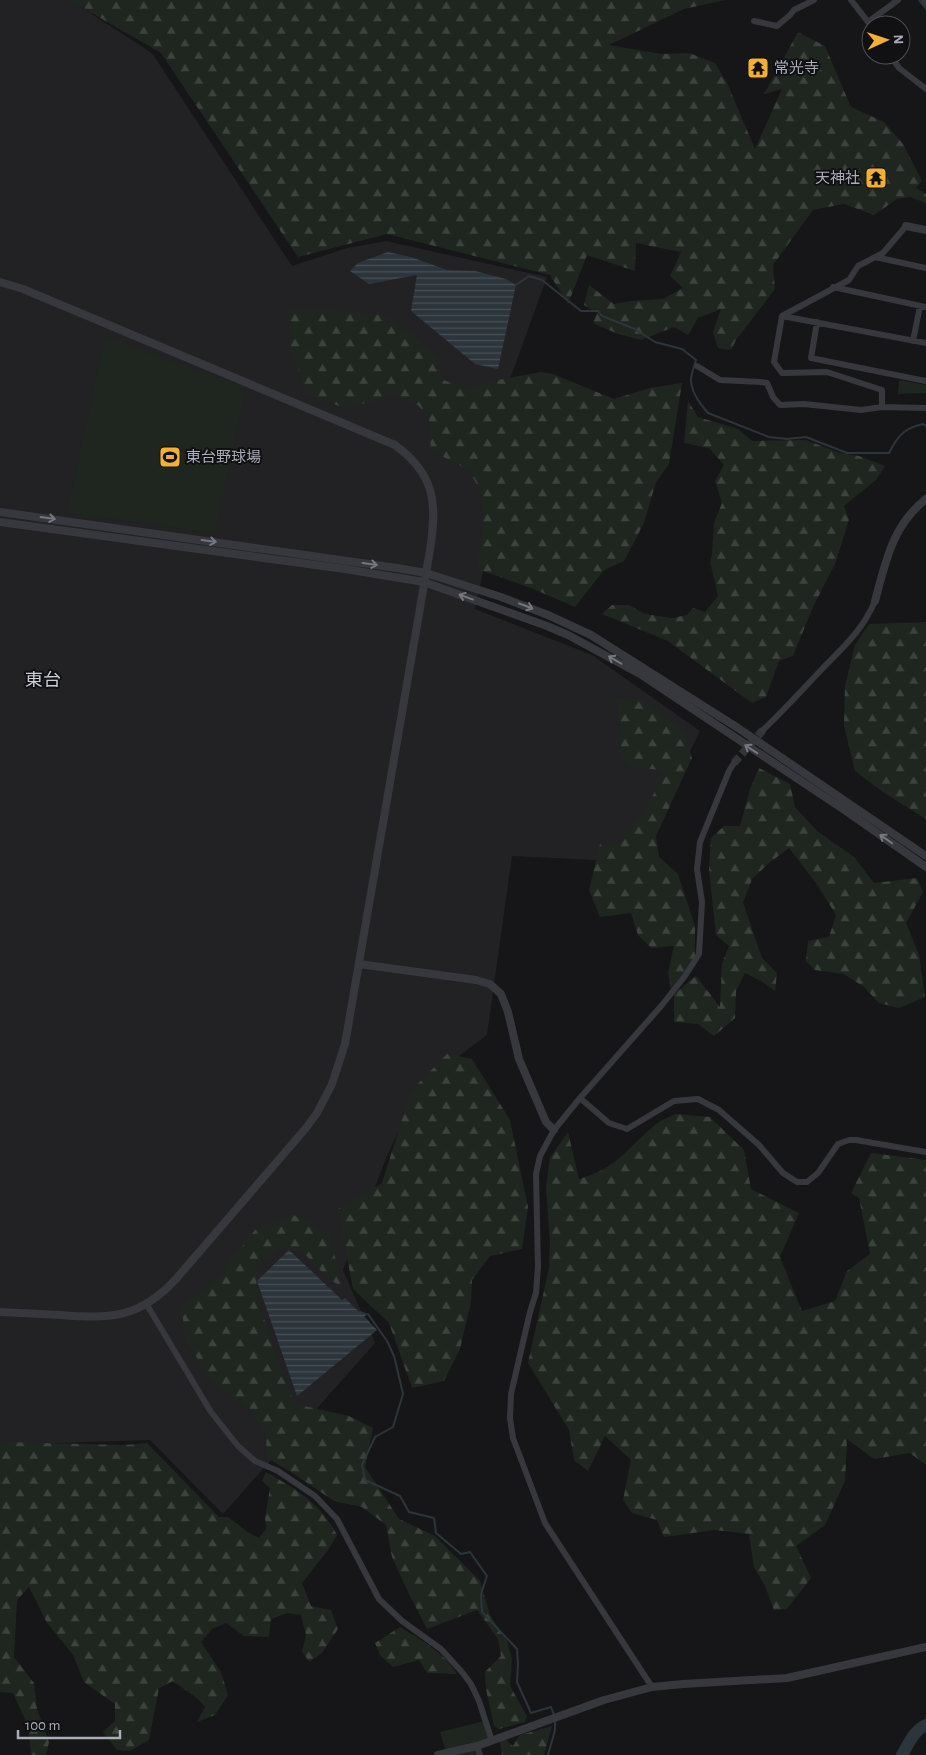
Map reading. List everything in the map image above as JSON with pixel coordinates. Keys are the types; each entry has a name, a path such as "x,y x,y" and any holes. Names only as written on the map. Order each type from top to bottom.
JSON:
{"street":[{"path":"754,21 776,26 794,10 814,0"},
{"path":"851,0 863,15"},
{"path":"880,15 898,0"},
{"path":"897,65 926,89"},
{"path":"882,408 882,390 827,372 782,373 773,359 782,316 849,280 858,266 883,253 906,226 926,230"},
{"path":"875,257 926,268"},
{"path":"0,282 23,289 396,445 416,464 429,485 433,497 434,523 345,1044 338,1070 317,1113 300,1136 165,1292 146,1305 125,1313 100,1317 0,1312"},
{"path":"833,287 923,306 914,341"},
{"path":"782,316 926,343"},
{"path":"817,322 811,358 926,381"},
{"path":"697,366 724,381 761,382 766,384 780,405 804,404 861,410 926,408"},
{"path":"763,730 860,630 875,601 896,534 904,521 926,499"},
{"path":"0,512 347,560 426,573 520,604 591,635 738,728 926,856"},
{"path":"0,522 345,569 424,582 547,626 568,635 648,680 926,867"},
{"path":"652,1687 545,1523 513,1438 510,1418 511,1394 514,1374 536,1293 538,1267 536,1174 540,1156 554,1130 662,1005 700,954 702,902 697,869 700,842 734,763"},
{"path":"359,964 476,980 490,984 501,994 508,1012 519,1059 546,1122 554,1130"},
{"path":"580,1098 609,1123 627,1129 674,1101 698,1099 719,1110 760,1145 783,1173 797,1182 808,1182 818,1173 838,1144 849,1140 926,1152"},
{"path":"146,1305 211,1412 238,1446 255,1461 278,1471 315,1496 337,1519 379,1599 402,1621 441,1649 462,1672 471,1684 479,1701 492,1741"},
{"path":"438,1755 477,1746 604,1700 652,1687 787,1678 926,1647"},
{"path":"477,1746 480,1755"}],"shaded area":[{"path":"0,0 70,0 152,53 292,266 347,248 386,241 547,277 485,448 492,530 475,609 592,655 700,731 634,862 512,856 487,1035 419,1086 387,1156 343,1270 375,1343 223,1514 150,1440 0,1445"},
{"path":"388,252 411,257 447,270 475,271 506,279 516,285 498,369 475,364 411,311 417,275 369,284 350,271 358,263"},
{"path":"289,1250 342,1300 345,1298 359,1312 368,1314 364,1316 377,1330 297,1396 257,1281"}],"green space":[{"path":"69,0 725,0 684,9 609,45 661,54 689,53 715,63 727,83 755,149 782,89 764,94 798,32 825,46 851,107 884,122 903,144 922,181 916,188 926,194 926,203 910,197 897,199 874,215 844,204 813,210 773,265 775,289 736,340 731,350 718,348 713,332 721,309 698,318 688,335 674,327 641,340 618,334 593,323 597,313 584,305 589,285 614,304 663,299 683,288 670,276 681,252 636,243 635,271 587,255 568,304 550,275 387,234 298,257 161,53"},
{"path":"307,309 382,315 412,335 436,357 442,379 464,389 541,372 553,374 614,399 650,388 682,383 669,464 656,482 644,523 624,561 604,570 575,607 531,588 477,569 483,519 483,506 480,494 469,472 431,451 429,419 419,406 395,393 347,409 307,394 289,344 290,310"},
{"path":"105,337 246,387 215,533 67,513"},
{"path":"899,380 926,385 926,393 898,394"},
{"path":"688,401 698,417 738,429 752,441 806,440 840,453 859,456 885,466 876,480 844,506 849,520 835,564 813,607 793,656 779,661 766,697 752,703 668,641 602,614 612,605 629,605 645,614 672,618 687,615 693,608 705,612 718,596 710,562 714,523 722,503 715,481 724,465 709,448 684,443"},
{"path":"926,622 926,819 883,792 855,771 844,726 845,686 855,645 869,624"},
{"path":"616,698 642,700 683,731 692,758 656,836 659,857 678,874 695,926 695,959 671,990 668,973 674,946 651,948 638,935 631,913 600,917 589,890 600,844 620,844 641,816 659,785 661,770 632,767 620,758 621,723"},
{"path":"759,768 790,784 795,807 817,831 854,857 874,883 917,878 923,892 906,923 919,955 925,997 899,1008 879,1003 864,987 844,974 815,970 806,961 808,941 829,937 836,915 816,883 789,848 752,879 743,903 762,958 777,973 775,991 745,973 736,991 735,1018 714,1036 698,1024 674,1022 674,994 696,976 720,1007 722,964 729,946 716,935 709,869 711,838 724,826 740,826 750,789"},
{"path":"447,1054 472,1059 510,1120 528,1207 522,1249 490,1256 472,1280 471,1302 460,1349 444,1381 412,1388 389,1323 353,1289 338,1209 382,1183 411,1091"},
{"path":"676,1114 710,1117 744,1150 751,1189 799,1213 780,1257 802,1311 835,1301 847,1271 870,1254 859,1198 851,1193 871,1153 926,1160 926,1465 910,1453 874,1459 847,1439 845,1481 825,1525 796,1546 811,1578 787,1609 774,1610 765,1586 754,1567 749,1534 715,1530 664,1537 657,1520 632,1513 623,1500 631,1460 605,1436 588,1471 574,1460 569,1430 528,1363 549,1268 550,1242 546,1187 550,1158 568,1132 579,1179 613,1163 657,1123"},
{"path":"292,1214 330,1235 342,1288 326,1276 303,1252 283,1247 255,1266 258,1300 279,1365 295,1404 349,1416 373,1428 365,1467 399,1519 435,1536 480,1581 490,1615 507,1641 512,1659 510,1686 527,1716 525,1722 499,1729 494,1726 486,1689 485,1672 501,1656 498,1639 477,1610 427,1629 392,1557 386,1525 362,1507 334,1501 267,1458 266,1433 250,1409 209,1378 185,1338 182,1308 219,1276 255,1230"},
{"path":"0,1442 125,1445 147,1443 219,1517 228,1517 259,1538 266,1529 265,1517 270,1488 262,1481 266,1472 297,1491 315,1505 337,1535 328,1550 302,1583 311,1606 331,1610 338,1629 322,1653 309,1662 302,1651 306,1635 301,1615 287,1613 271,1619 269,1637 244,1636 226,1623 212,1629 201,1642 221,1672 228,1695 215,1715 197,1722 205,1707 194,1696 173,1681 159,1688 149,1740 130,1751 117,1750 103,1732 115,1721 115,1704 84,1682 73,1655 47,1623 29,1587 17,1600 14,1657 34,1683 37,1709 49,1742 46,1755 31,1755 28,1726 13,1693 0,1692"},
{"path":"400,1627 439,1653 457,1674 427,1673 419,1660 393,1667 380,1655 375,1643"},
{"path":"484,1721 490,1740 476,1744 479,1755 447,1755 440,1732"},
{"path":"552,1726 544,1755 502,1755 500,1742 505,1739 513,1746 520,1735"}],"waterway":[{"path":"919,0 926,9"},
{"path":"516,285 529,276 542,280 581,311 598,311 602,316 635,329 655,342 682,349 696,360 691,375 691,384 697,398 708,413 769,437 787,439 806,437 847,453 889,453 898,438 906,431 923,424 926,426"},
{"path":"368,1314 387,1341 394,1356 403,1394 393,1427 375,1437 362,1465 365,1480 400,1496 409,1512 434,1518 436,1533 461,1554 470,1552 487,1576 481,1594 482,1612 517,1649 517,1682 531,1713 551,1707 554,1715"},
{"path":"548,1755 555,1730 555,1720"},
{"path":"902,1755 915,1734 926,1725"}],"tunnel":[{"path":"734,763 763,730"}],"place":[{"name":"常光寺","path":"758,68"},
{"name":"天神社","path":"876,178"},
{"name":"東台野球場","path":"170,457"}],"district":[{"name":"東台","path":"43,681"}]}
